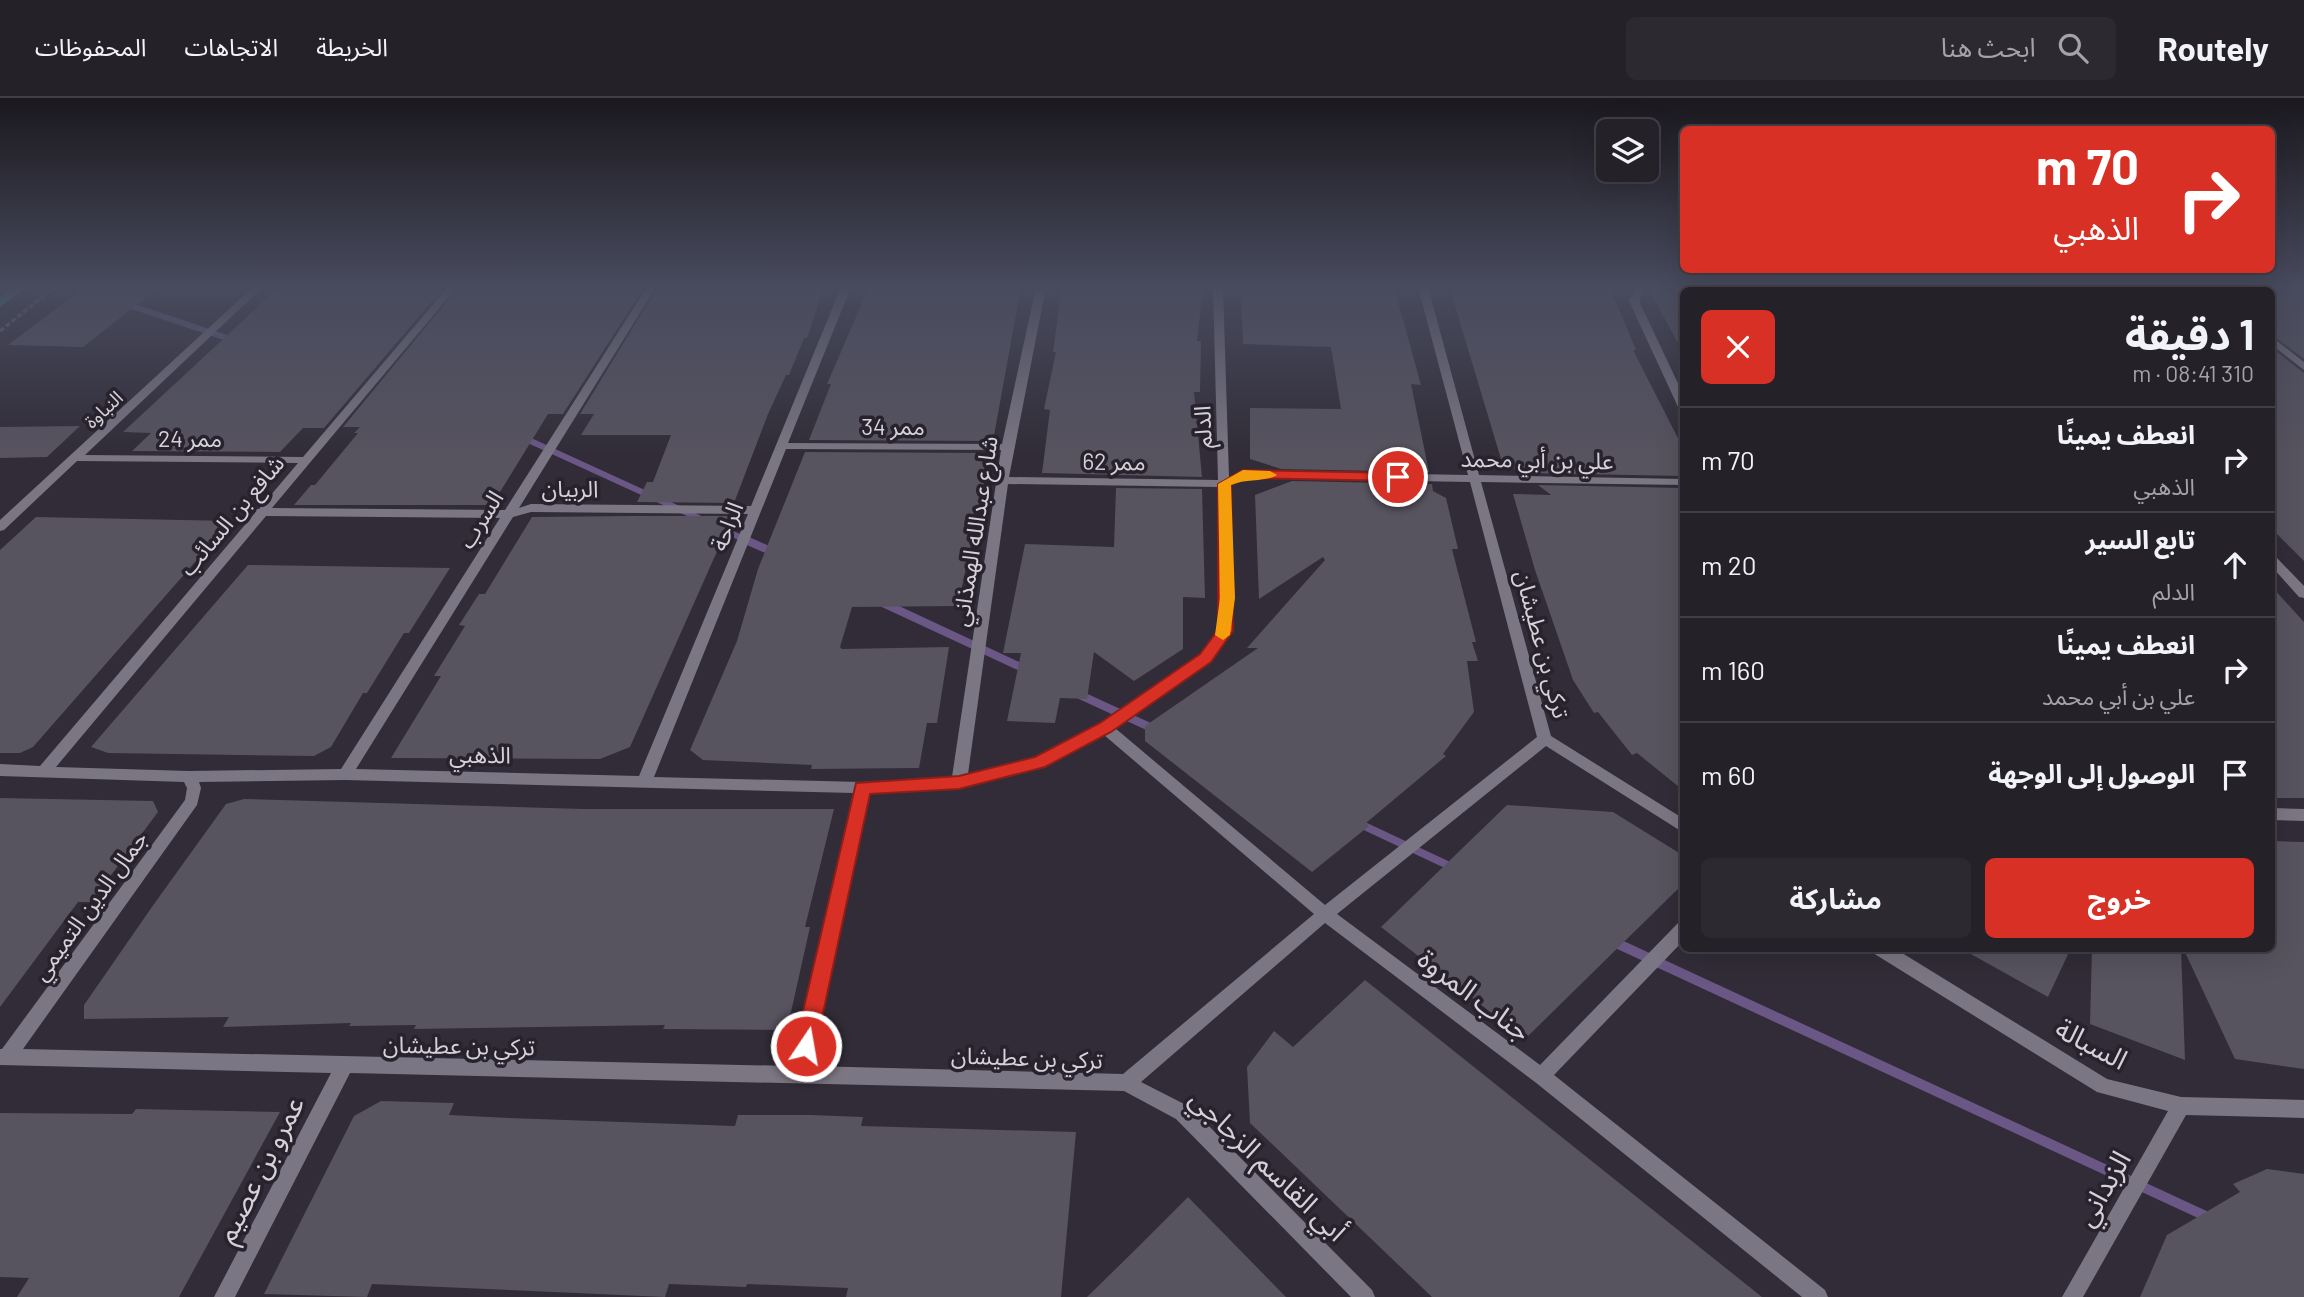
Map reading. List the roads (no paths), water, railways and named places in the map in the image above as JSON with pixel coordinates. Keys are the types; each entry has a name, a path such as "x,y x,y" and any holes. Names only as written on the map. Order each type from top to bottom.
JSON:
{"street":[{"name":"النباوة","path":"0,527 200,343"},
{"name":"شافع بن السائب","path":"44,771 405,343"},
{"name":"السرب","path":"345,774 617,343"},
{"name":"الراحة","path":"645,781 823,343"},
{"name":"شارع عبدالله الهمذاني","path":"959,782 1007,447 1029,343"},
{"name":"الدلم","path":"959,782 1039,762 1105,727 1206,658 1225,631 1220,343"},
{"name":"تركي بن عطيشان","path":"4,1057 344,1066 800,1072 1126,1083 1325,914 1545,739 1438,343"},
{"path":"1653,343 1680,400"},
{"path":"2276,343 2304,367"},
{"name":"ممر 34","path":"779,446 1007,447"},
{"name":"ممر 24","path":"75,458 304,460"},
{"name":"علي بن أبي محمد","path":"1224,484 1243,474 1680,482"},
{"name":"ممر 62","path":"1002,480 1224,484"},
{"name":"الربيان","path":"260,512 509,514 531,508 755,510"},
{"path":"2275,563 2304,594"},
{"name":"جناب المروة","path":"1105,727 1325,914 1541,1076 1818,1297"},
{"path":"1545,739 1680,824"},
{"name":"الذهبي","path":"0,770 189,777 345,774 862,788 959,782"},
{"name":"جمال الدين التميمي","path":"4,1057 192,801 194,788 189,777"},
{"path":"800,1072 862,788"},
{"path":"2275,814 2304,815"},
{"path":"1541,1076 1680,932"},
{"name":"السبالة","path":"1885,952 2103,1086 2181,1106 2304,1108"},
{"name":"عمرو بن عصيم","path":"224,1297 344,1066"},
{"name":"أبي القاسم الزجاجي","path":"1126,1083 1183,1113 1365,1297"},
{"name":"الزبداني","path":"2072,1297 2181,1106"}],"waterway":[{"path":"524,438 703,520"},
{"path":"718,527 752,543"},
{"path":"748,541 773,552"},
{"path":"883,603 1027,670"},
{"path":"1080,695 1154,729"},
{"path":"1360,824 1456,869"},
{"path":"1614,942 2212,1219"}]}
